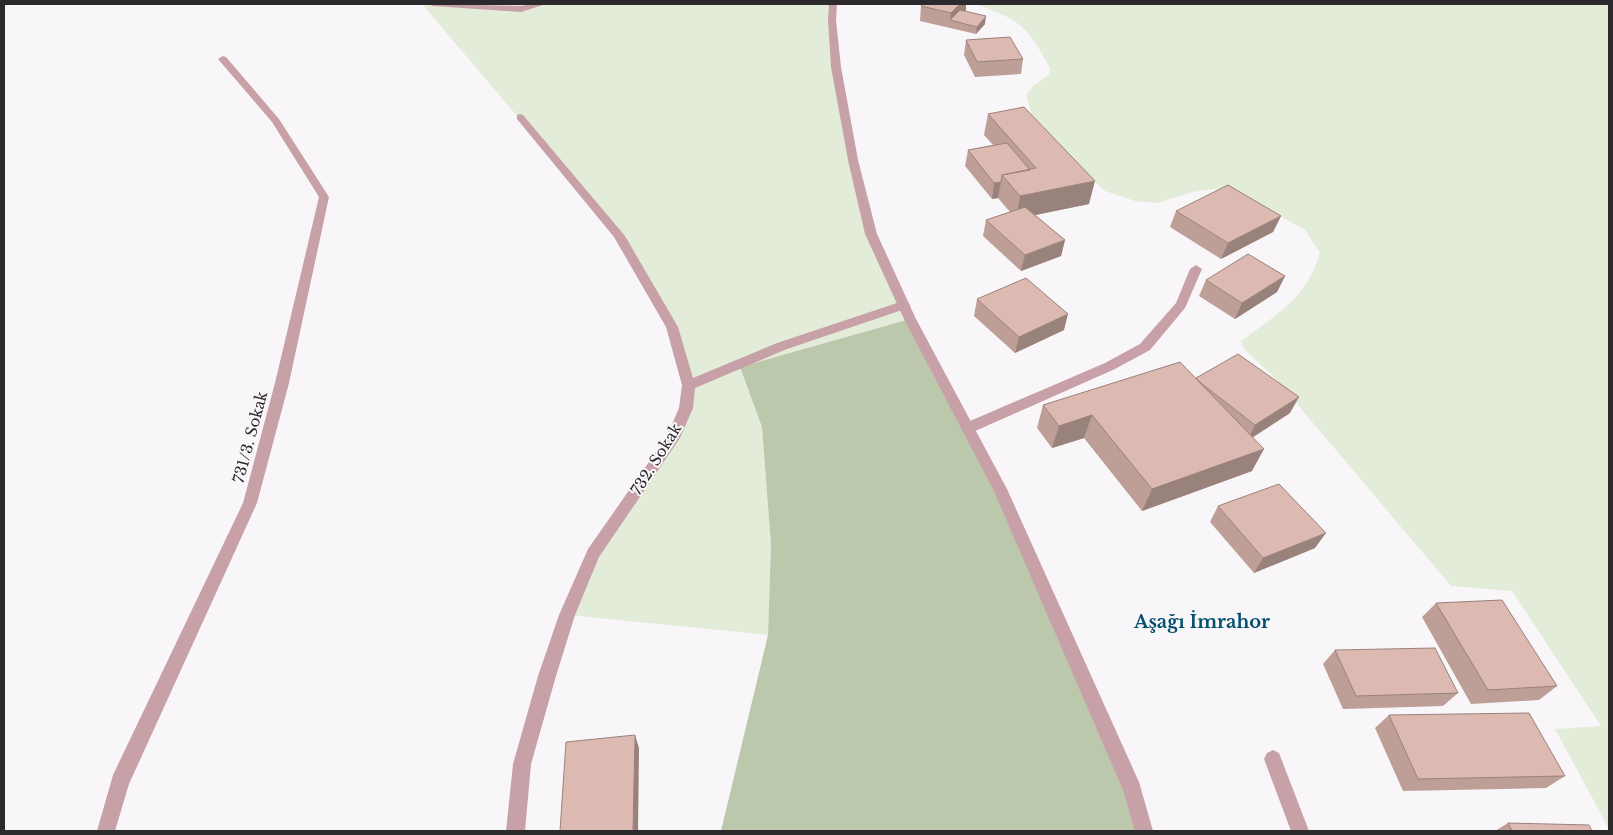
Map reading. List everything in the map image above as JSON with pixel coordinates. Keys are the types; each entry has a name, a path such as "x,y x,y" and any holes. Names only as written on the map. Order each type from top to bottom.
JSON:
{"street":[{"path":"433,4 521,9 542,4"},
{"path":"833,4 832,20 836,67 853,160 871,234 904,305 1000,489 1132,789 1144,831"},
{"name":"731/3. Sokak","path":"106,831 120,782 250,503 282,383 324,198 276,121 223,59"},
{"name":"732. Sokak","path":"514,831 522,764 547,676 567,615 593,554 673,438 686,408 689,385 672,327 619,236 520,117"},
{"path":"968,428 1110,366 1145,347 1181,304 1196,269"},
{"path":"689,385 782,346 904,305"},
{"path":"1273,759 1300,831"}],"green space":[{"path":"422,4 833,4 832,20 871,234 910,319 740,367 762,426 771,545 768,635 567,615 593,554 686,408 672,327 619,236"},
{"path":"975,4 1609,4 1609,829 1555,729 1601,726 1512,591 1451,586 1275,378 1244,349 1241,341 1289,304 1307,282 1314,269 1320,253 1305,230 1243,196 1216,189 1193,192 1157,203 1135,201 1105,191 1034,123 1026,95 1034,85 1049,75 1050,68 1035,43 1021,26 1013,20"},
{"path":"910,319 1000,489 1132,789 1144,831 721,831 768,635 771,545 762,427 740,367"}],"building":[{"path":"923,4 960,4 951,13 921,6"},
{"path":"960,10 986,16 977,27 950,20"},
{"path":"1010,37 1023,59 977,62 966,40"},
{"path":"1024,107 1095,181 1020,196 1002,175 1036,168 988,114"},
{"path":"1007,143 1030,170 1002,175 1001,182 994,183 968,150"},
{"path":"1228,185 1281,216 1228,243 1176,211"},
{"path":"1025,207 1065,240 1025,255 986,220"},
{"path":"1248,254 1285,276 1242,303 1206,280"},
{"path":"1026,278 1068,314 1019,337 977,299"},
{"path":"1238,354 1299,397 1255,425 1196,378"},
{"path":"1180,362 1264,449 1152,489 1092,415 1059,426 1043,405"},
{"path":"1279,484 1326,533 1263,558 1218,506"},
{"path":"1502,600 1557,686 1488,690 1436,603"},
{"path":"1435,648 1458,693 1356,696 1335,650"},
{"path":"1529,713 1565,776 1418,779 1389,715"},
{"path":"635,735 633,831 560,831 566,742"},
{"path":"1508,823 1589,825 1592,831 1512,831"}],"district":[{"name":"Aşağı İmrahor","path":"1202,622"}]}
